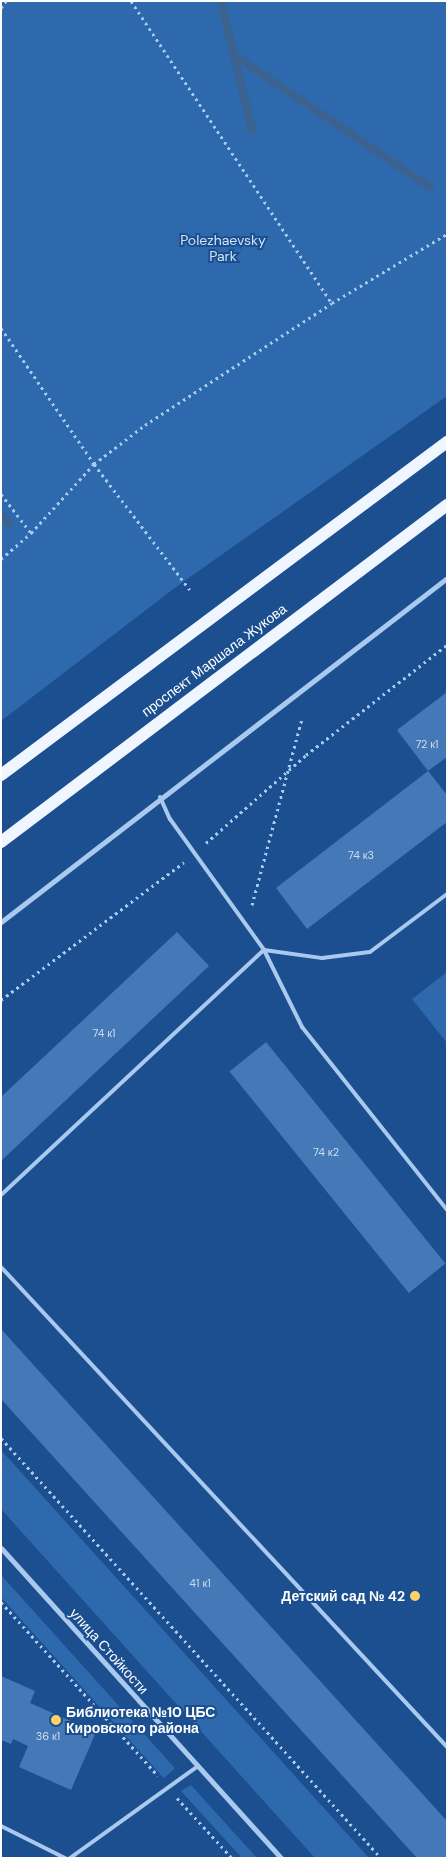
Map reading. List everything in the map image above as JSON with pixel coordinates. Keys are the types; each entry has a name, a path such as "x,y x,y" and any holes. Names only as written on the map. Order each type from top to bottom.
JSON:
{"main road":[{"path":"1,775 447,442"},
{"name":"проспект Маршала Жукова","path":"1,842 447,505"}],"street":[{"path":"1,922 160,797 447,578"},
{"name":"улица Стойкости","path":"1,1548 281,1858"}],"lane":[{"path":"160,797 170,819 264,950 302,1027 447,1210"},
{"path":"264,950 322,958 370,952 447,894"},
{"path":"1,1195 264,950"},
{"path":"1,1267 447,1747"},
{"path":"70,1858 198,1766"},
{"path":"1,1826 65,1858"}],"path":[{"path":"1,8 6,1"},
{"path":"131,1 332,303"},
{"path":"1,559 31,533 94,464 145,425 332,303 447,234"},
{"path":"1,328 94,464 190,590"},
{"path":"1,494 31,533"},
{"path":"201,848 288,770 447,645"},
{"path":"249,914 302,719"},
{"path":"1,1000 182,864"},
{"path":"1,1438 381,1858"},
{"path":"1,1602 232,1858"}],"green space":[{"name":"Polezhaevsky Park","path":"1,1 447,1 447,396 176,587 1,721"},
{"path":"447,972 447,1043 412,999"},
{"path":"1,1450 369,1858 315,1858 1,1509"},
{"path":"1,1575 175,1768 164,1778 1,1597"},
{"path":"191,1785 257,1858 242,1858 181,1791"}],"building":[{"path":"447,692 447,757 428,771 397,730"},
{"path":"428,771 447,795 447,822 307,929 276,888"},
{"path":"177,932 209,966 1,1161 1,1097"},
{"path":"266,1042 445,1263 409,1293 229,1072"},
{"path":"1,1329 447,1821 447,1858 417,1858 1,1399"},
{"path":"1,1676 35,1691 30,1703 96,1732 71,1790 19,1767 28,1746 13,1739 11,1744 1,1740"}],"waterway":[{"path":"221,1 252,130"},
{"path":"234,55 430,187"},
{"path":"1,514 9,524"}],"place":[{"name":"Детский сад № 42","path":"415,1596"},
{"name":"Библиотека №10 ЦБС Кировского района","path":"56,1720"}]}
